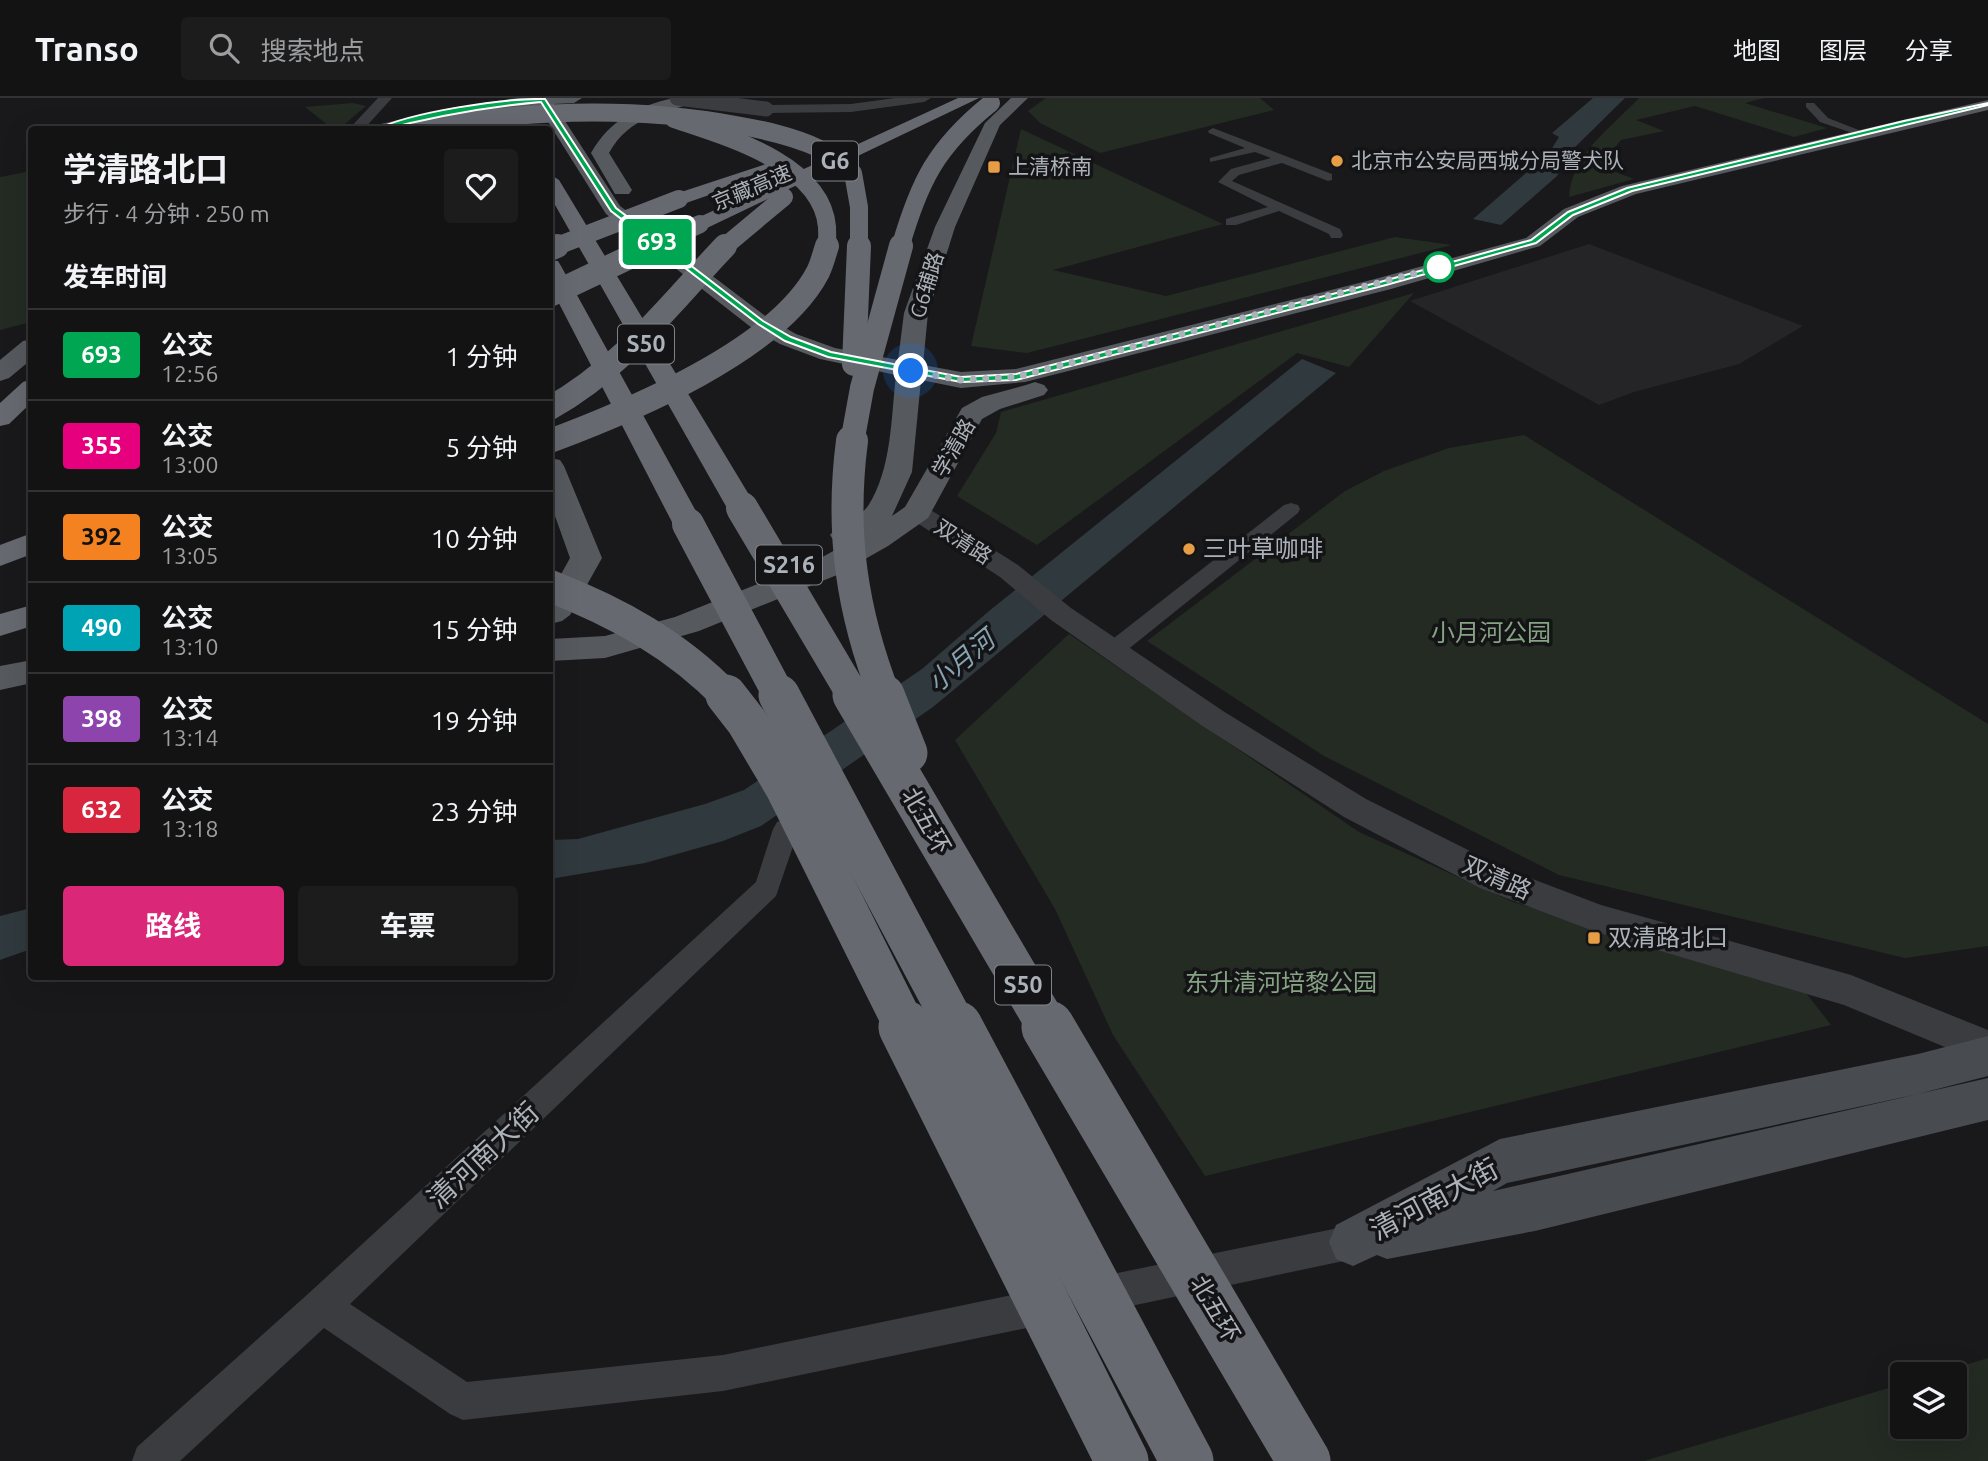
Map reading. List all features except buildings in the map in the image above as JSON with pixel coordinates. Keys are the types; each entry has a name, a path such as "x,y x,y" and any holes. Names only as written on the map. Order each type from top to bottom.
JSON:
{"highway":[{"path":"464,98 479,125"},
{"path":"500,98 516,123"},
{"path":"553,440 609,419 685,383 739,348 778,320 806,291 825,261 829,232 825,207 806,182 774,159 736,142 616,98"},
{"path":"553,248 686,214 931,98"},
{"name":"京藏高速","path":"553,274 686,214 817,161 953,98"},
{"path":"553,406 605,373 639,342 727,243 784,197 987,99"},
{"path":"853,432 899,253 914,207 931,167 945,145 987,99"},
{"name":"京藏高速","path":"553,293 686,214 987,99"},
{"path":"424,126 534,107 587,103 657,103 733,111 812,136 834,151 855,175 860,202 853,432 847,520 855,607 881,684 950,862"},
{"path":"387,126 410,105"},
{"name":"北五环","path":"553,185 1304,1461"},
{"name":"S50","path":"553,272 1187,1461"},
{"path":"553,288 586,338"},
{"path":"0,418 28,391"},
{"path":"0,528 28,515"},
{"path":"0,557 28,544"},
{"path":"553,587 600,604 681,653 733,704 786,788 1122,1461"},
{"path":"0,625 28,616"}],"main road":[{"path":"392,126 443,112 487,105 574,98"},
{"path":"698,98 653,109 630,118 609,135 600,153 633,209 766,304 816,333 911,371"},
{"name":"G6辅路","path":"553,639 763,578 828,547 879,513 898,472 916,313 945,227 993,123 1020,98"},
{"path":"543,100 613,210 761,323 788,339 828,354 911,371"},
{"name":"学清路","path":"911,371 961,380 1016,377 1383,284 1533,242 1571,213 1629,190 1988,105"},
{"name":"学清路","path":"553,650 605,647 687,624 826,568 877,540 918,512 971,414 1010,397 1549,249 1625,205 1914,127 1988,117"},
{"path":"0,373 28,349"},
{"path":"961,380 974,397 971,414"},
{"path":"553,474 586,558 558,608 553,612"},
{"path":"0,678 28,672"},
{"name":"清河南大街","path":"1353,1242 1500,1162 1904,1077 1988,1056"},
{"name":"清河南大街","path":"1353,1242 1535,1207 1988,1099"}],"street":[{"path":"359,126 385,98"},
{"path":"677,98 766,109 851,108 924,98"},
{"path":"1810,105 1824,120 1864,134"},
{"path":"1213,131 1328,177"},
{"path":"1214,160 1257,148"},
{"path":"1282,159 1235,172 1224,182 1335,232 1336,235"},
{"path":"1231,222 1280,207"},
{"path":"1113,650 1291,509"},
{"name":"双清路","path":"918,512 1009,571 1054,608 1212,718 1355,808 1492,878 1596,918 1852,991 1988,1048"},
{"name":"清河南大街","path":"151,1461 322,1306 767,888 786,830"},
{"path":"322,1306 463,1401 723,1373 1353,1242"}],"shaded area":[{"path":"1589,244 1803,326 1739,364 1634,392 1599,405 1410,301"}],"green space":[{"path":"1046,98 1260,98 1274,110 1100,153 1040,123 1028,111"},
{"path":"1639,98 1764,98 1745,103 1827,128 1794,137 1695,106 1636,120 1664,131 1621,140 1600,166 1634,179 1569,197 1577,167 1585,154"},
{"path":"353,103 366,106 343,126 329,126 305,107"},
{"path":"1021,129 1223,224 1053,270 1166,296 1395,237 1452,245 1027,353 971,346"},
{"path":"28,172 28,323 0,330 0,177"},
{"path":"1414,293 1349,367 1297,353 1037,545 957,496 996,433 1001,412"},
{"name":"小月河公园","path":"1524,435 1988,724 1988,946 1905,958 1559,875 1324,756 1147,641 1345,491 1384,471 1449,448"},
{"name":"东升清河培黎公园","path":"1069,634 1359,832 1513,902 1803,989 1831,1025 1205,1176 1113,1035 1055,909 955,740"},
{"path":"1988,1358 1988,1461 1644,1461 1890,1388 1890,1439 1967,1439 1967,1364"}],"water":[{"path":"1593,98 1625,98 1567,155 1557,176 1501,225 1473,219 1549,153 1559,137 1552,133"},
{"name":"小月河","path":"1302,359 1336,373 933,707 761,826 723,841 645,863 553,878 553,840 578,839 705,804 744,790 922,669 989,611"},
{"path":"28,909 28,950 0,960 0,916"}],"bus line":[{"name":"693","path":"391,126 443,112 543,100 613,210 761,323 788,339 828,354 961,380 1016,377 1383,284 1533,242 1571,213 1629,190 1904,122 1988,105"}],"place":[{"name":"北京市公安局西城分局警犬队","path":"1337,161"},
{"name":"上清桥南","path":"994,167"},
{"name":"三叶草咖啡","path":"1189,549"},
{"name":"双清路北口","path":"1594,938"}],"route":[{"path":"911,371 961,380 1016,377 1383,284 1439,267"}]}
